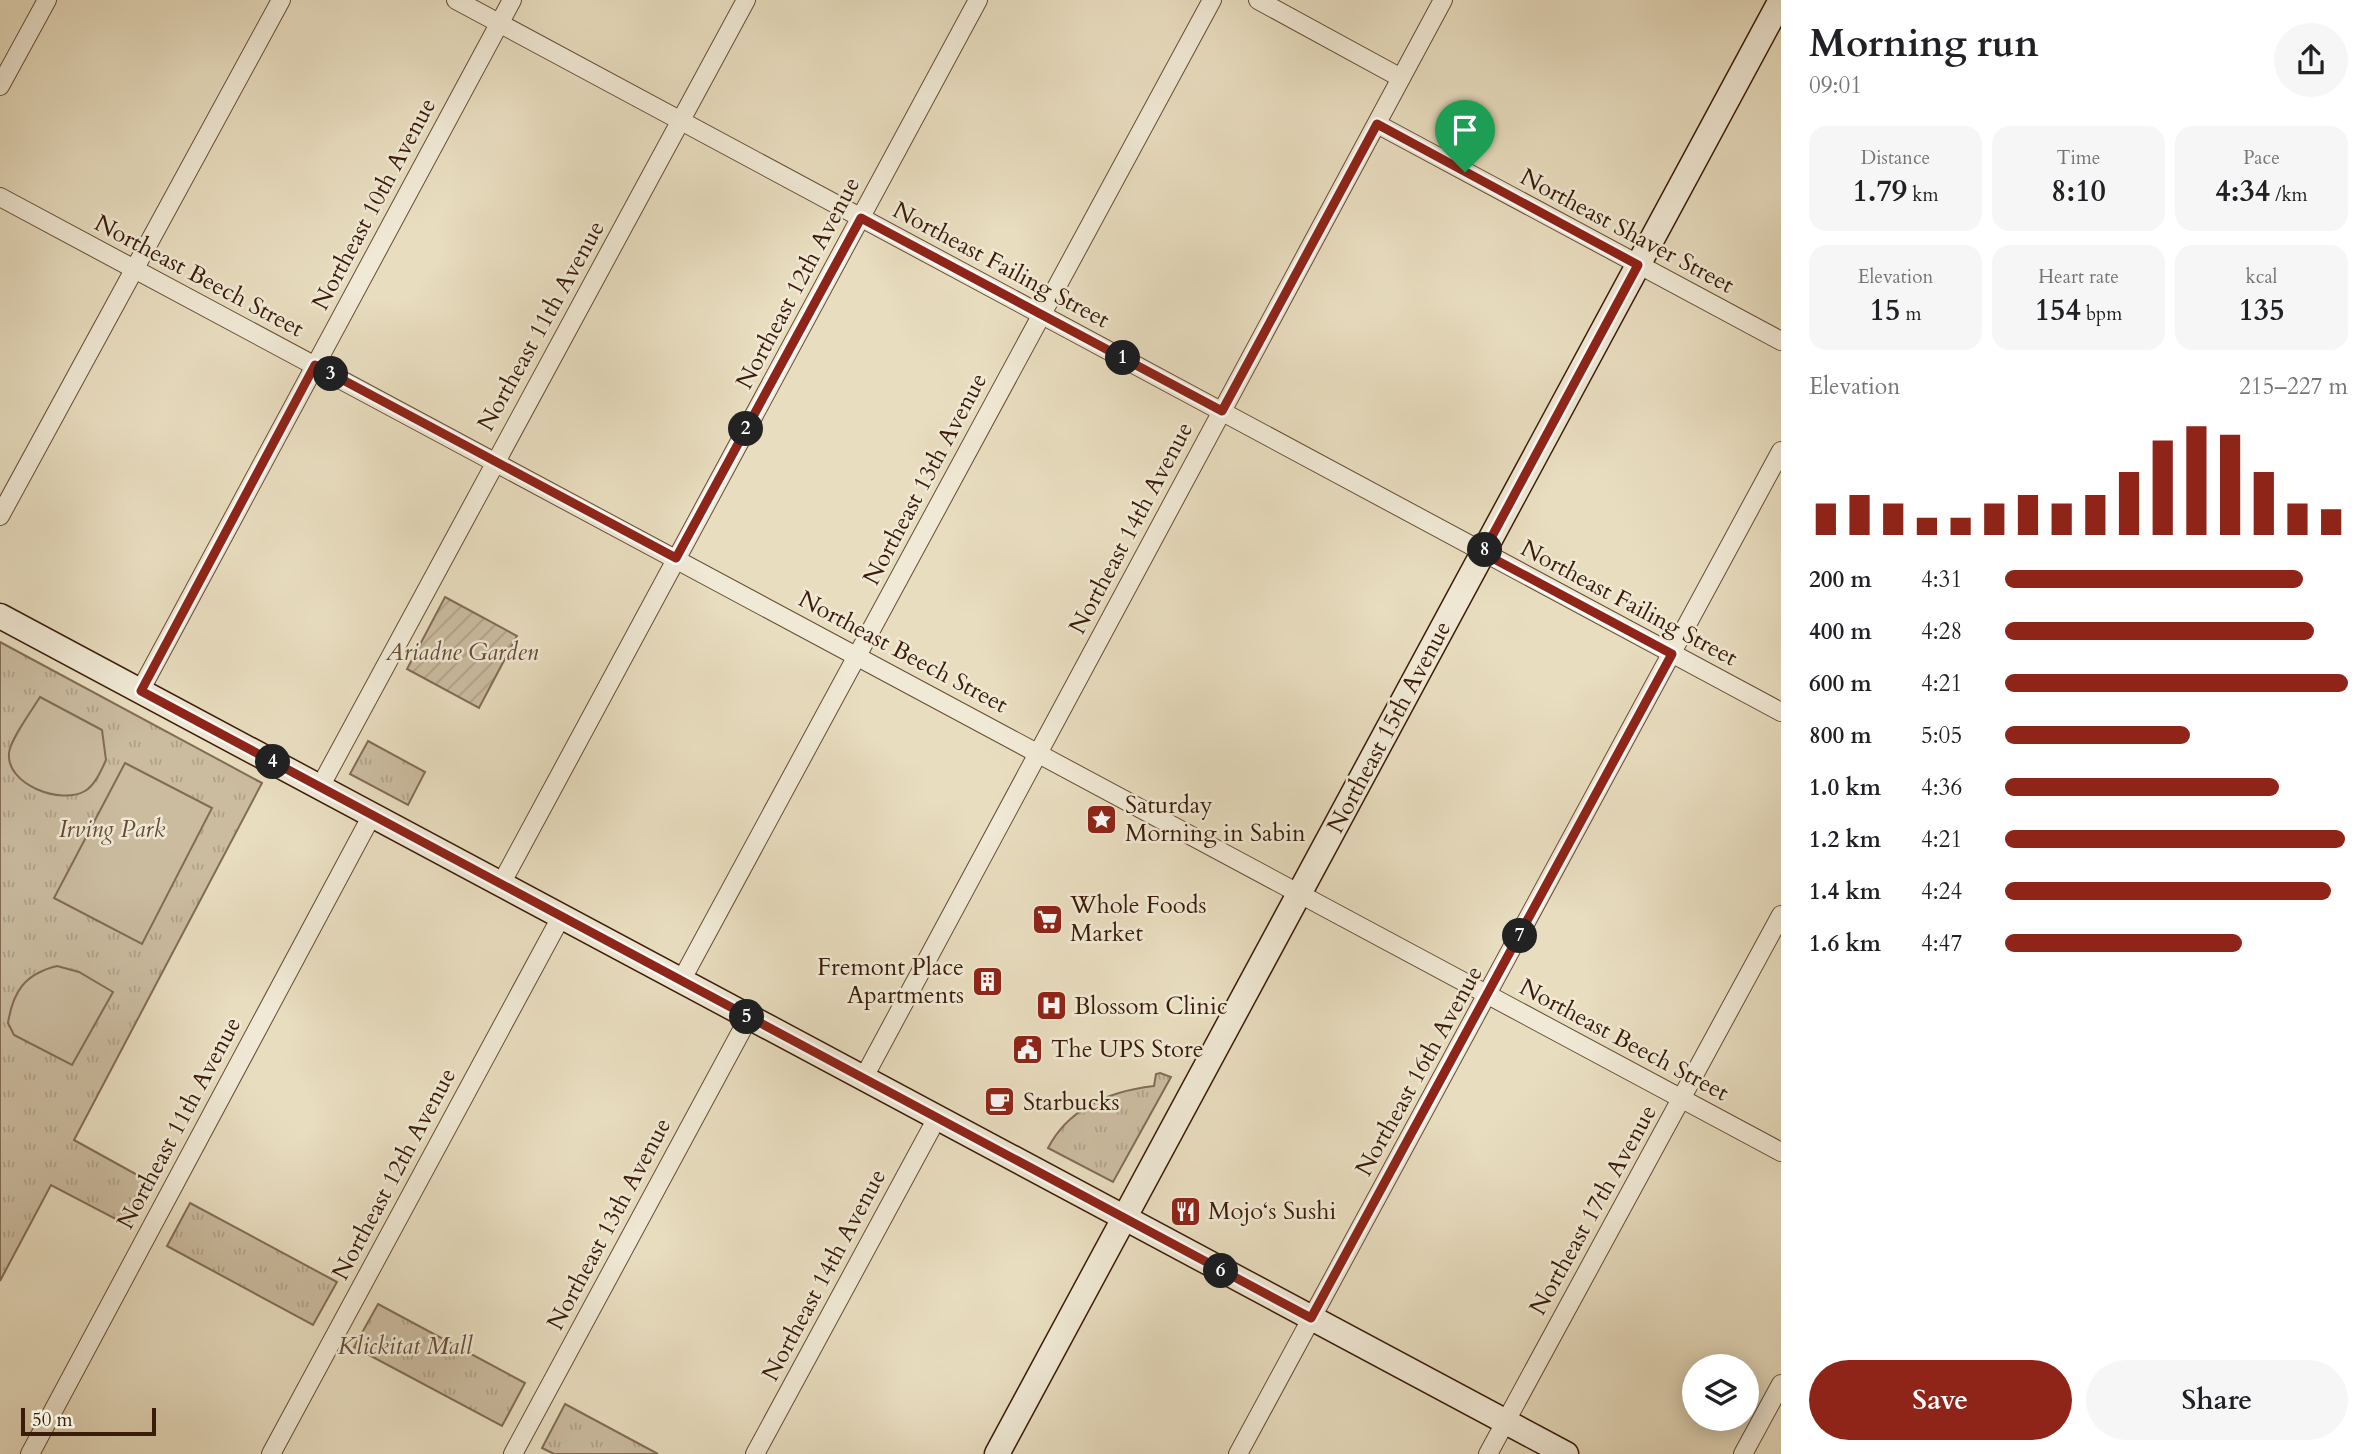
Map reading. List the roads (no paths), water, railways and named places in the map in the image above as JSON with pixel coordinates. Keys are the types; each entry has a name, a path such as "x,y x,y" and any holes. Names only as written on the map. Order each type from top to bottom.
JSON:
{"main road":[{"name":"Northeast 15th Avenue","path":"997,1454 1781,0"},
{"path":"0,616 1566,1454"}],"street":[{"path":"0,86 47,0"},
{"path":"0,516 281,0"},
{"name":"Northeast Failing Street","path":"456,0 1781,712"},
{"name":"Northeast 10th Avenue","path":"141,691 512,0"},
{"name":"Northeast 11th Avenue","path":"320,787 746,0"},
{"name":"Northeast 12th Avenue","path":"501,884 978,0"},
{"name":"Northeast 13th Avenue","path":"681,981 1212,0"},
{"path":"1258,0 1401,78"},
{"name":"Northeast 14th Avenue","path":"863,1079 1443,0"},
{"name":"Northeast Shaver Street","path":"1377,124 1781,341"},
{"name":"Northeast Beech Street","path":"0,197 1781,1152"},
{"name":"Northeast 16th Avenue","path":"1238,1454 1781,451"},
{"name":"Northeast 11th Avenue","path":"30,1454 372,815"},
{"name":"Northeast 17th Avenue","path":"1488,1454 1781,915"},
{"name":"Northeast 12th Avenue","path":"271,1454 561,917"},
{"name":"Northeast 13th Avenue","path":"513,1454 749,1017"},
{"name":"Northeast 14th Avenue","path":"755,1454 936,1118"},
{"path":"1743,1454 1781,1384"}],"place":[{"name":"Saturday Morning in Sabin","path":"1102,819"},
{"name":"Whole Foods Market","path":"1047,919"},
{"name":"Fremont Place Apartments","path":"987,981"},
{"name":"Blossom Clinic","path":"1051,1006"},
{"name":"The UPS Store","path":"1028,1049"},
{"name":"Starbucks","path":"1000,1102"},
{"name":"Mojo‘s Sushi","path":"1185,1211"}],"park label":[{"name":"Ariadne Garden","path":"462,652"},
{"name":"Irving Park","path":"112,829"},
{"name":"Klickitat Mall","path":"405,1346"}]}
